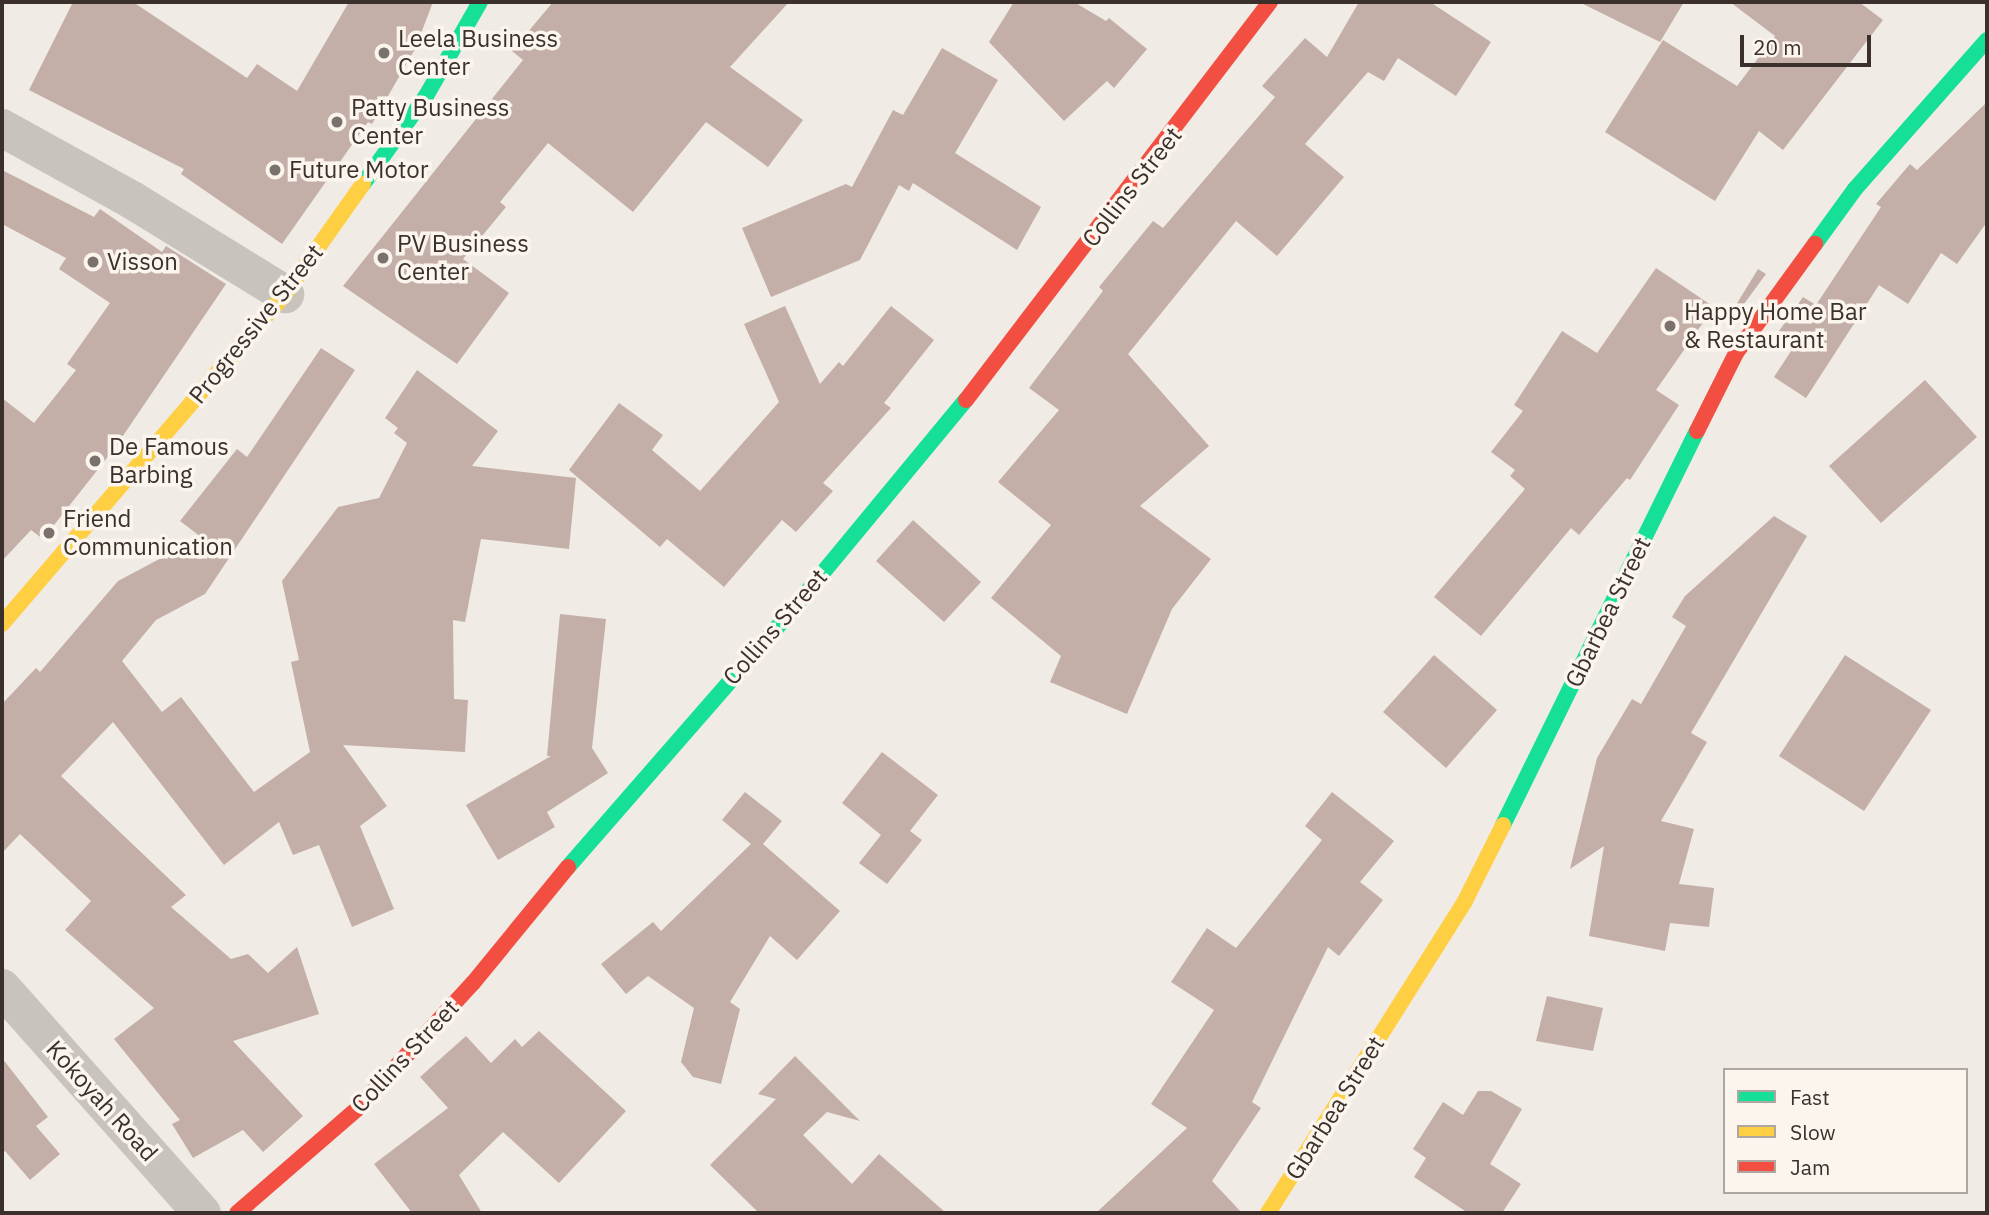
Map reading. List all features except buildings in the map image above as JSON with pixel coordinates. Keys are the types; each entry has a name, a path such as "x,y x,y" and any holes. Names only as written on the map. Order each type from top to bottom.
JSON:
{"street":[{"name":"Progressive Street","path":"2,624 285,294 426,96 480,2"},
{"name":"Collins Street","path":"237,1213 357,1109 419,1041 634,786 792,610 1015,341 1270,2"},
{"name":"Gbarbea Street","path":"1268,1213 1465,901 1736,353 1855,189 1987,40"},
{"path":"2,128 132,200 285,294"},
{"name":"Kokoyah Road","path":"2,988 202,1213"}],"traffic: fast":[{"path":"363,184 426,96 480,2"},
{"path":"1815,244 1855,189 1987,40"},
{"path":"568,867 792,610 966,400"},
{"path":"1503,825 1697,431"}],"traffic: slow":[{"path":"2,624 285,294 363,184"},
{"path":"1268,1213 1465,901 1503,825"}],"traffic: jam":[{"path":"966,400 1270,2"},
{"path":"1697,431 1736,353 1815,244"},
{"path":"237,1213 357,1109 473,983 568,867"}],"place":[{"name":"Leela Business Center","path":"384,53"},
{"name":"Patty Business Center","path":"337,122"},
{"name":"Future Motor","path":"275,170"},
{"name":"PV Business Center","path":"383,258"},
{"name":"Visson","path":"93,262"},
{"name":"Happy Home Bar & Restaurant","path":"1670,326"},
{"name":"De Famous Barbing","path":"95,461"},
{"name":"Friend Communication","path":"49,533"}]}
